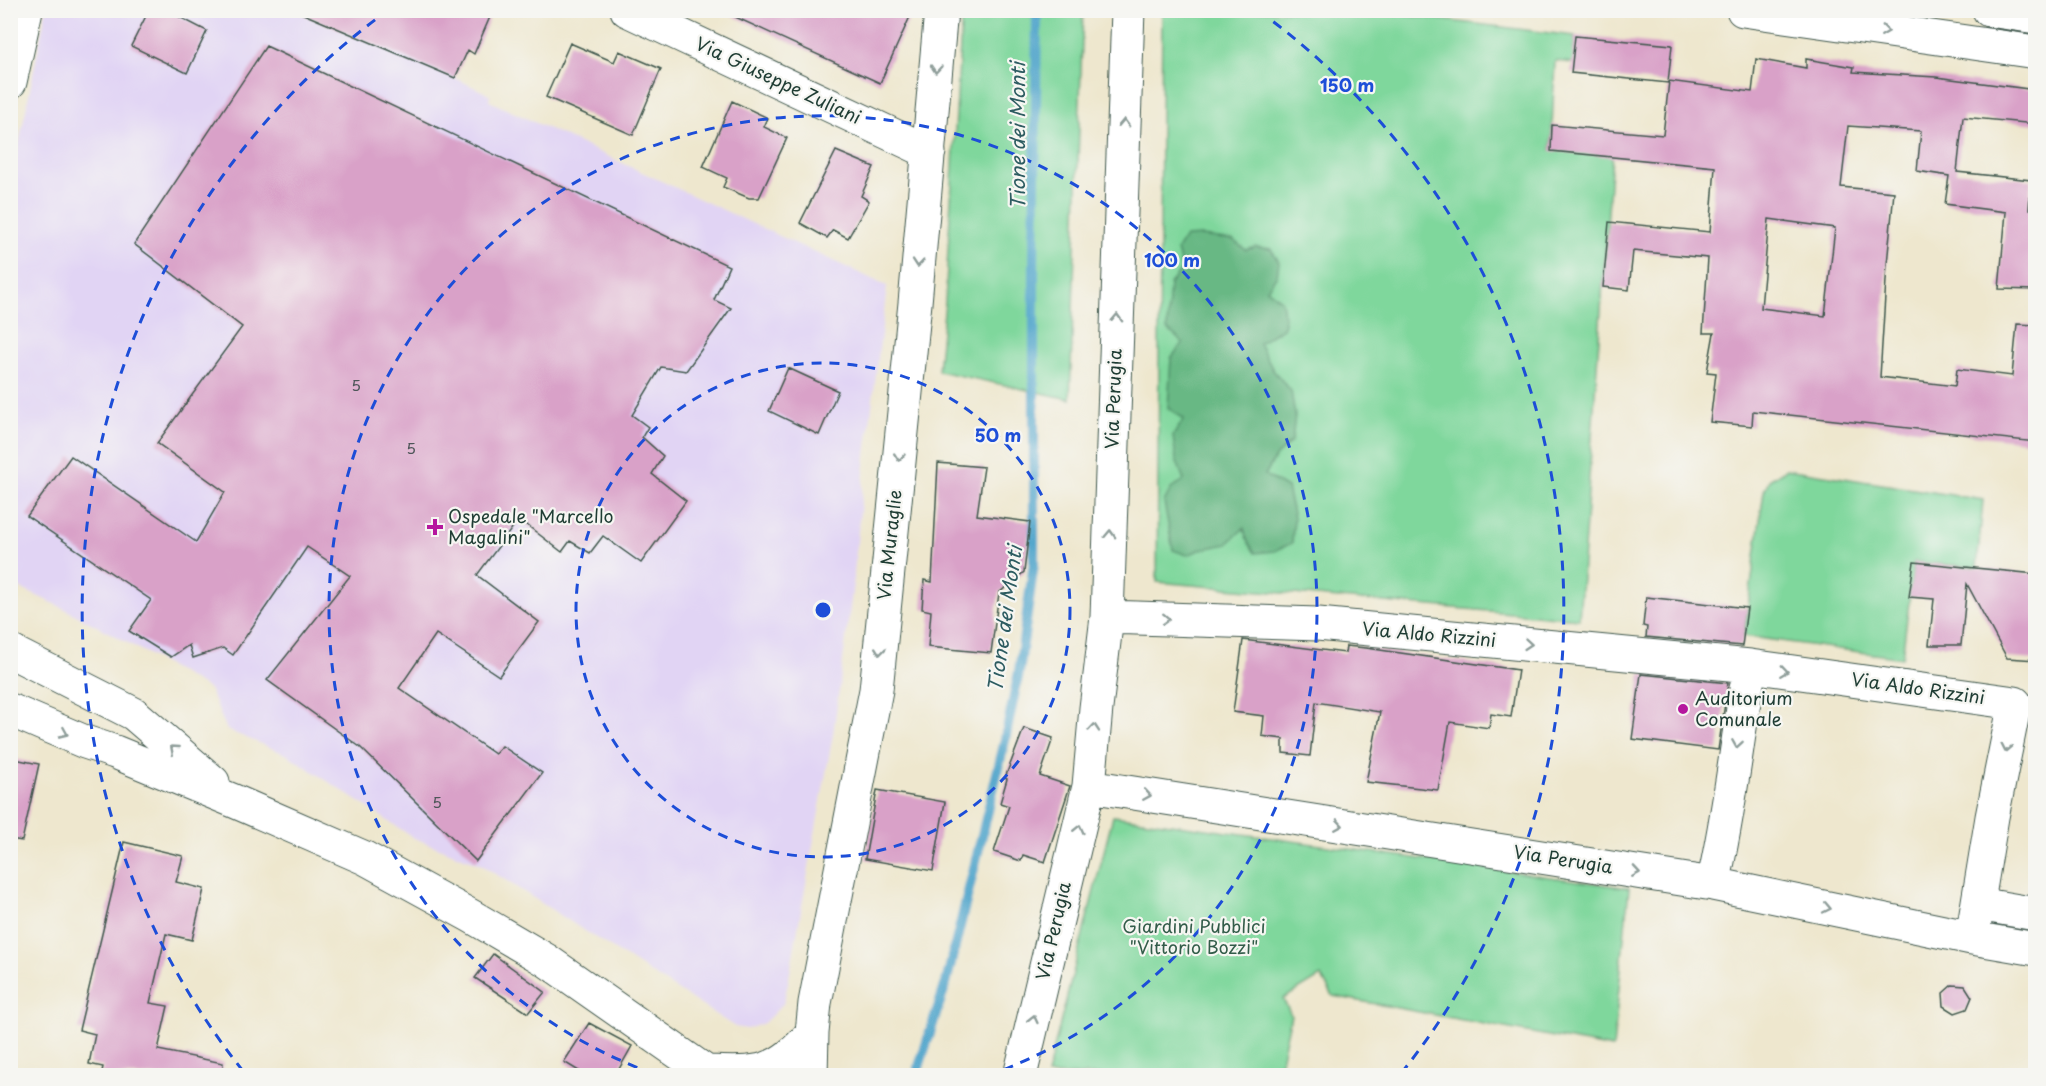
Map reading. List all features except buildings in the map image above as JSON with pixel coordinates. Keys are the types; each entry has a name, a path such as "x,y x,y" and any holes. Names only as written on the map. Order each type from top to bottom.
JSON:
{"street":[{"path":"10,82 26,10"},
{"name":"Via Giuseppe Zuliani","path":"627,10 929,152"},
{"name":"Via Muraglie","path":"801,1059 815,1003 876,690 941,10"},
{"name":"Via Perugia","path":"1020,1076 1089,786 1107,617 1128,10"},
{"path":"1743,10 2036,52"},
{"path":"1989,10 2036,17"},
{"name":"Via Aldo Rizzini","path":"1107,617 1318,624 1750,666 2025,704 1992,817 1972,938"},
{"path":"10,651 134,714 234,801"},
{"path":"1713,884 1723,839 1750,666"},
{"path":"10,710 234,801 365,858 493,928 546,960 710,1074 764,1070 780,1063 801,1059"},
{"name":"Via Perugia","path":"1089,786 1713,884 1972,938 2036,949"},
{"path":"1978,904 2036,914"}],"shaded area":[{"name":"Ospedale \"Marcello Magalini\"","path":"46,11 294,11 455,78 490,95 489,101 887,286 864,471 852,593 833,734 783,1004 764,1023 747,1029 735,1027 482,865 414,838 288,755 227,730 209,689 59,606 11,584 11,183"}],"green space":[{"path":"962,11 1083,11 1070,399 938,371 945,302"},
{"path":"1162,11 1369,11 1575,36 1573,63 1555,61 1551,150 1612,156 1579,619 1157,582"},
{"path":"1202,236 1233,240 1246,250 1256,247 1271,249 1279,262 1277,275 1267,289 1282,301 1285,323 1283,328 1259,343 1273,370 1291,391 1295,415 1292,441 1276,456 1265,475 1287,488 1294,518 1292,543 1275,551 1255,553 1247,540 1244,528 1227,544 1202,549 1187,555 1173,550 1164,502 1171,489 1184,480 1176,459 1173,436 1184,419 1168,408 1171,358 1183,343 1167,329 1170,284 1182,269 1177,250 1185,237"},
{"path":"1786,469 1983,500 1977,567 1914,562 1902,658 1744,636 1764,491 1769,480"},
{"name":"Giardini Pubblici \"Vittorio Bozzi\"","path":"1113,816 1629,888 1613,1048 1333,996 1321,976 1283,999 1291,1015 1278,1075 1047,1075"}],"waterway":[{"name":"Tione dei Monti","path":"916,1076 946,983 1003,749 1019,672 1034,563 1037,10"}],"place":[{"name":"Ospedale \"Marcello Magalini\"","path":"435,527"},
{"name":"Auditorium Comunale","path":"1683,709"}]}
